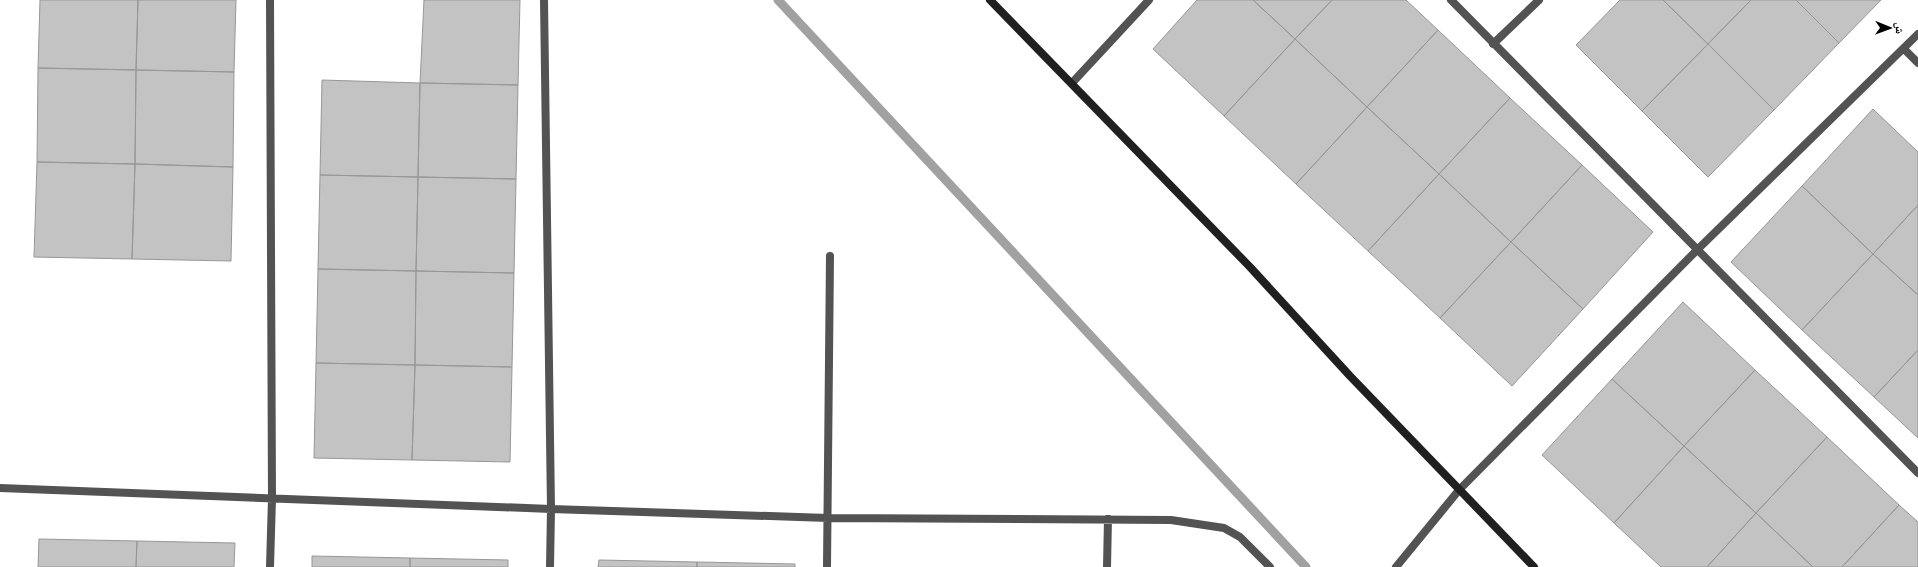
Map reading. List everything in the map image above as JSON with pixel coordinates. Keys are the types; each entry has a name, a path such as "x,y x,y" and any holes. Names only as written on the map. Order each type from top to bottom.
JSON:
{"main road":[{"path":"990,0 1250,267 1459,490 1534,567"}],"street":[{"path":"270,0 272,498 270,567"},
{"path":"544,0 551,509 550,567"},
{"path":"1072,83 1149,0"},
{"path":"1451,0 1918,473"},
{"path":"1493,44 1539,0"},
{"path":"1396,567 1459,490 1697,250 1918,34"},
{"path":"1904,49 1918,63"},
{"path":"827,567 830,256"},
{"path":"0,488 828,518 1171,520 1224,528 1240,537 1270,567"},
{"path":"1107,567 1108,519"}],"building":[{"path":"40,0 138,0 136,70 38,68"},
{"path":"138,0 236,0 234,72 136,70"},
{"path":"424,0 520,0 518,85 420,83"},
{"path":"1197,0 1253,0 1295,39 1224,116 1153,49"},
{"path":"1253,0 1332,0 1295,39"},
{"path":"1332,0 1406,0 1438,30 1367,107 1295,39"},
{"path":"1620,0 1663,0 1708,44 1642,111 1576,45"},
{"path":"1663,0 1751,0 1708,44"},
{"path":"1751,0 1796,0 1839,43 1774,110 1708,44"},
{"path":"1796,0 1881,0 1839,43"},
{"path":"1438,30 1510,98 1439,174 1367,107"},
{"path":"1295,39 1367,107 1296,184 1224,116"},
{"path":"1708,44 1774,110 1708,177 1642,111"},
{"path":"38,68 136,70 135,164 37,162"},
{"path":"136,70 234,72 233,167 135,164"},
{"path":"322,80 420,83 418,177 320,175"},
{"path":"420,83 518,85 516,179 418,177"},
{"path":"1510,98 1582,165 1511,242 1439,174"},
{"path":"1367,107 1439,174 1368,251 1296,184"},
{"path":"1873,109 1918,152 1918,205 1873,254 1802,186"},
{"path":"37,162 135,164 132,259 34,257"},
{"path":"135,164 233,167 231,261 132,259"},
{"path":"1582,165 1653,232 1583,309 1511,242"},
{"path":"1439,174 1511,242 1440,318 1368,251"},
{"path":"320,175 418,177 416,271 318,269"},
{"path":"418,177 516,179 514,273 416,271"},
{"path":"1802,186 1873,254 1802,330 1731,262"},
{"path":"1918,205 1918,295 1873,254"},
{"path":"1511,242 1583,309 1512,386 1440,318"},
{"path":"1873,254 1918,295 1918,350 1874,397 1802,330"},
{"path":"318,269 416,271 415,365 316,363"},
{"path":"416,271 514,273 512,367 415,365"},
{"path":"1683,302 1755,370 1684,446 1612,379"},
{"path":"1918,350 1918,438 1874,397"},
{"path":"316,363 415,365 412,460 314,458"},
{"path":"415,365 512,367 510,462 412,460"},
{"path":"1755,370 1827,437 1756,513 1684,446"},
{"path":"1612,379 1684,446 1614,523 1542,455"},
{"path":"1827,437 1899,505 1842,567 1813,567 1756,513"},
{"path":"1684,446 1756,513 1707,567 1661,567 1614,523"},
{"path":"1899,505 1918,522 1918,567 1842,567"},
{"path":"1756,513 1813,567 1707,567"},
{"path":"39,539 137,541 136,567 38,567"},
{"path":"137,541 235,543 234,567 136,567"},
{"path":"312,556 410,558 410,567 312,567"},
{"path":"410,558 508,560 508,567 410,567"},
{"path":"599,560 697,562 697,567 598,567"},
{"path":"697,562 795,564 795,567 697,567"}],"waterway":[{"path":"778,0 1306,567"}]}
